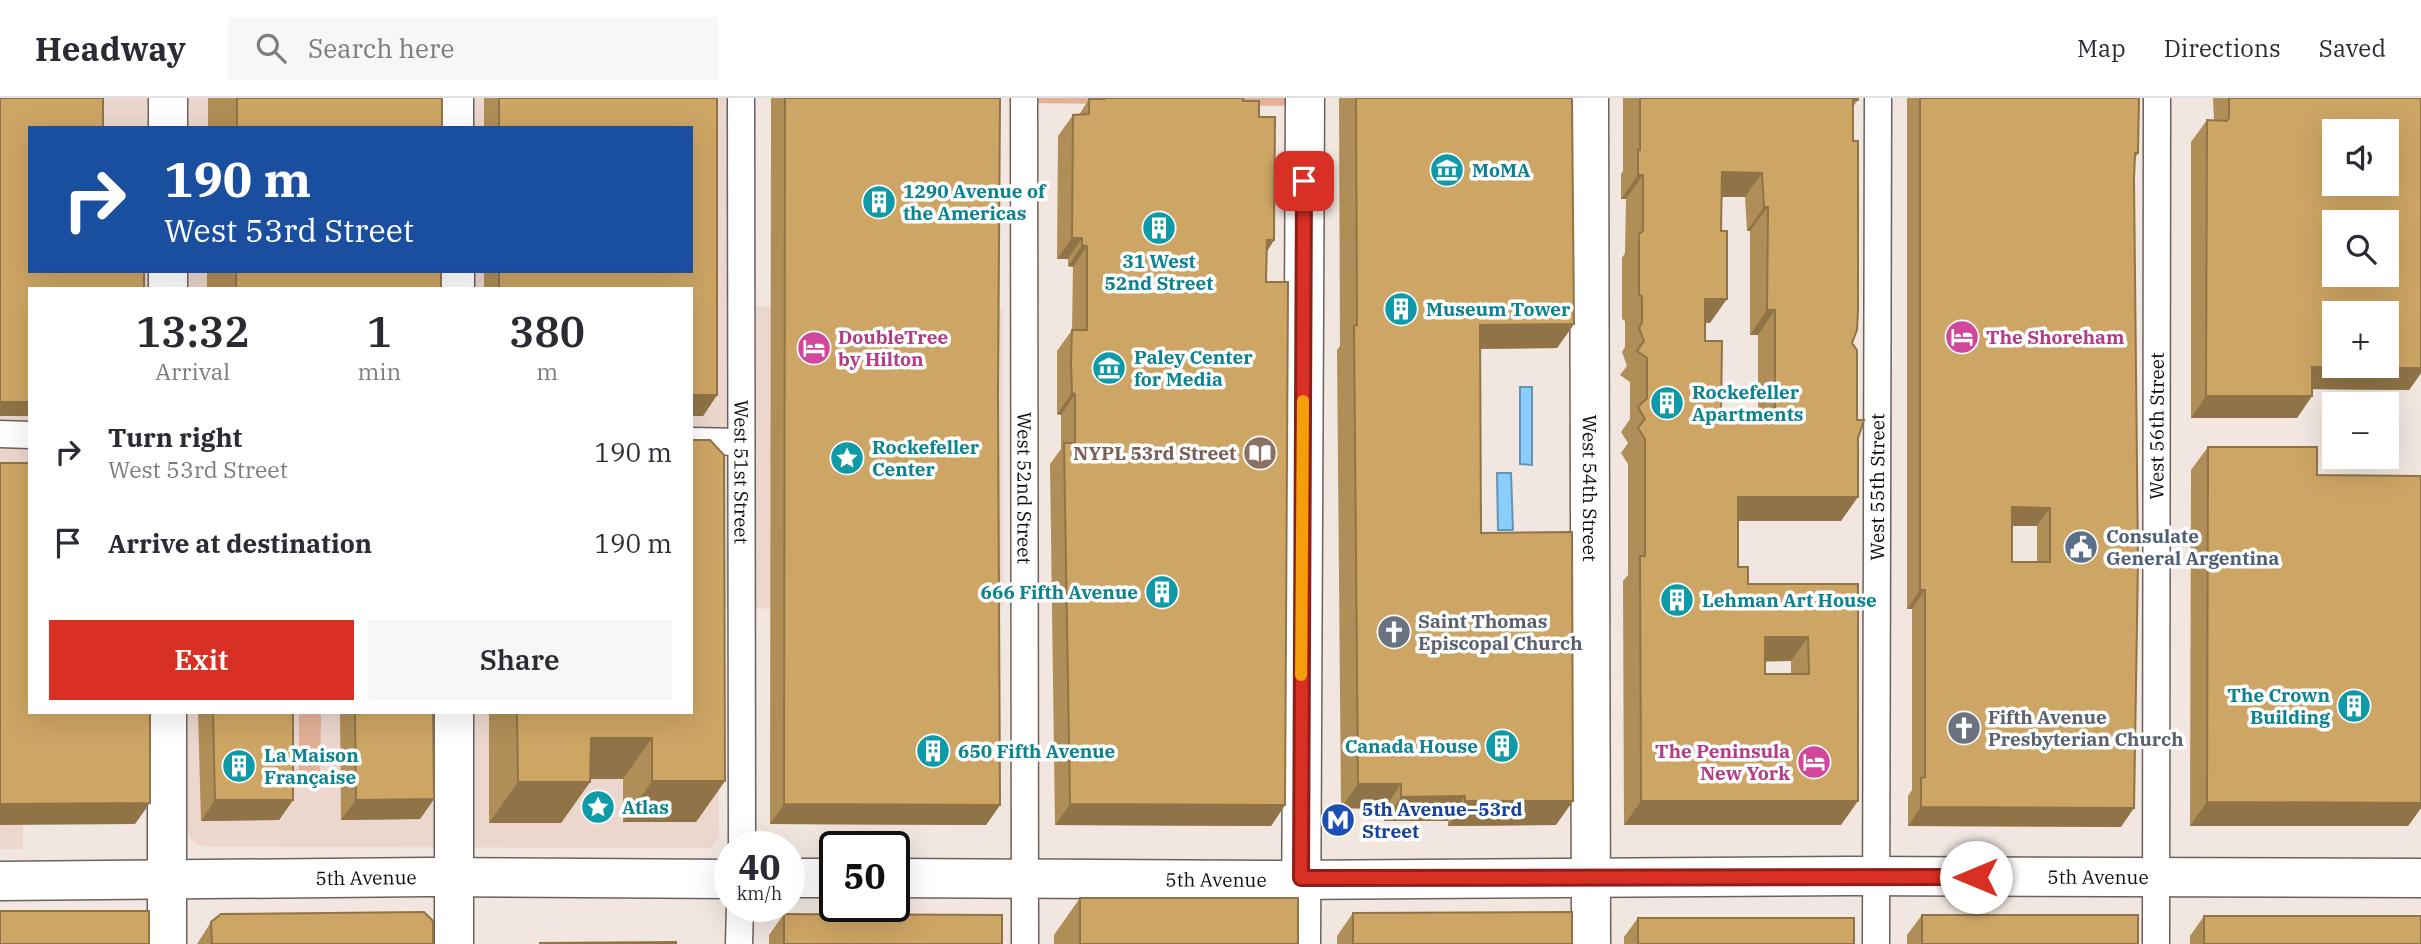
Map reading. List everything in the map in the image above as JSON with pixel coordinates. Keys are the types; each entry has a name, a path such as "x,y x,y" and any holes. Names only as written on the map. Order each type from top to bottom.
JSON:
{"main road":[{"path":"168,98 168,126"},
{"path":"454,98 454,126"},
{"path":"1301,944 1305,98"},
{"name":"West 54th Street","path":"1589,98 1591,944"},
{"path":"167,714 167,944"},
{"path":"454,714 454,944"},
{"name":"5th Avenue","path":"910,878 2421,878"},
{"name":"5th Avenue","path":"0,881 714,879"}],"street":[{"name":"West 51st Street","path":"741,98 742,831"},
{"name":"West 52nd Street","path":"1024,98 1025,944"},
{"name":"West 55th Street","path":"1876,944 1878,98"},
{"name":"West 56th Street","path":"2156,944 2157,98"},
{"path":"0,434 28,435"},
{"path":"693,441 741,442"},
{"path":"739,944 740,922"}],"shaded area":[{"name":"Rockefeller Center","path":"0,98 729,98 730,306 1003,309 1003,606 878,606 877,610 719,608 719,831 714,831 714,843 710,848 210,847 196,844 189,837 186,824 187,714 693,714 693,287 28,287 28,649 23,649 23,849 0,849"},
{"path":"1024,98 1305,98 1305,106 1024,103"},
{"path":"299,714 321,714 320,781 299,781"}],"water":[{"path":"1520,387 1532,387 1532,465 1520,464"},
{"path":"1497,473 1511,473 1513,530 1498,530"}],"building":[{"path":"0,98 103,98 103,126 28,126 28,273 144,273 144,287 28,287 28,402 0,402"},
{"path":"237,98 442,98 442,126 237,126"},
{"path":"499,98 717,98 717,395 693,395 693,287 499,287 499,273 693,273 693,126 499,126"},
{"path":"785,98 1000,98 1000,805 784,804"},
{"path":"1243,98 1243,101 1259,101 1259,117 1275,117 1274,240 1267,240 1266,282 1288,282 1285,805 1070,804 1064,443 1075,443 1072,330 1087,330 1087,246 1082,245 1082,238 1072,238 1073,115 1089,114 1089,99"},
{"path":"1356,98 1572,98 1574,324 1480,325 1481,533 1572,532 1573,801 1465,801 1465,796 1401,797 1401,784 1358,784 1354,326 1357,325"},
{"path":"1640,98 1858,98 1853,100 1853,141 1858,141 1858,310 1857,330 1852,343 1857,350 1857,420 1864,420 1858,438 1858,497 1738,497 1738,567 1748,567 1748,584 1858,584 1858,801 1641,801 1640,556 1645,556 1645,439 1638,428 1645,419 1638,407 1647,398 1647,358 1637,351 1644,341 1639,328 1642,322 1642,297 1639,294 1639,234 1643,231 1643,175 1638,175","holes":["1722,172 1762,173 1764,207 1768,207 1767,310 1775,310 1775,416 1721,417 1722,341 1705,341 1705,299 1727,299 1727,231 1721,231","1765,637 1808,637 1809,674 1765,674"]},
{"path":"1920,98 2139,98 2138,153 2135,153 2134,180 2138,562 2134,808 1921,807 1921,778 1925,777 1925,590 1920,590","holes":["2012,507 2050,508 2050,562 2012,562"]},
{"path":"2229,98 2421,98 2421,368 2399,368 2399,301 2322,301 2322,367 2312,367 2312,396 2206,396 2207,120 2227,121"},
{"path":"236,273 441,273 441,287 236,287"},
{"path":"693,440 710,440 724,455 725,781 652,781 652,738 591,738 590,782 518,782 517,714 693,714"},
{"path":"2208,447 2317,447 2317,475 2421,476 2421,803 2207,802"},
{"path":"0,463 28,463 28,714 150,714 150,803 0,804"},
{"name":"La Maison Française","path":"213,714 293,714 293,800 215,800"},
{"path":"355,714 433,714 434,799 356,800"},
{"path":"1080,898 1298,898 1298,944 1080,944"},
{"path":"0,911 149,911 149,944 0,944"},
{"path":"424,912 433,921 433,944 212,944 211,922 221,914"},
{"path":"1572,912 1572,944 1353,944 1353,913"},
{"path":"805,914 819,914 819,922 910,922 910,915 1002,915 1002,944 784,944 784,922 805,922"},
{"path":"1922,915 2138,915 2138,944 1922,944"},
{"path":"2204,916 2421,916 2421,944 2204,944"},
{"path":"1638,918 1854,918 1854,944 1638,944"},
{"path":"540,943 676,944 540,944"}],"slow traffic":[{"path":"1301,675 1303,401"}],"place":[{"name":"MoMA","path":"1447,170"},
{"name":"1290 Avenue of the Americas","path":"879,202"},
{"name":"31 West 52nd Street","path":"1159,228"},
{"name":"Museum Tower","path":"1401,309"},
{"name":"The Shoreham","path":"1962,337"},
{"name":"DoubleTree by Hilton","path":"814,348"},
{"name":"Paley Center for Media","path":"1109,368"},
{"name":"Rockefeller Apartments","path":"1667,403"},
{"name":"NYPL 53rd Street","path":"1260,453"},
{"name":"Rockefeller Center","path":"847,458"},
{"name":"Consulate General Argentina","path":"2081,547"},
{"name":"666 Fifth Avenue","path":"1162,592"},
{"name":"Lehman Art House","path":"1677,600"},
{"name":"Saint Thomas Episcopal Church","path":"1394,632"},
{"name":"The Crown Building","path":"2354,706"},
{"name":"Fifth Avenue Presbyterian Church","path":"1964,728"},
{"name":"Canada House","path":"1502,746"},
{"name":"650 Fifth Avenue","path":"933,751"},
{"name":"The Peninsula New York","path":"1814,762"},
{"name":"La Maison Française","path":"239,766"},
{"name":"Atlas","path":"598,807"},
{"name":"5th Avenue–53rd Street","path":"1338,820"}],"route":[{"path":"1304,181 1301,878 1976,877"}]}
